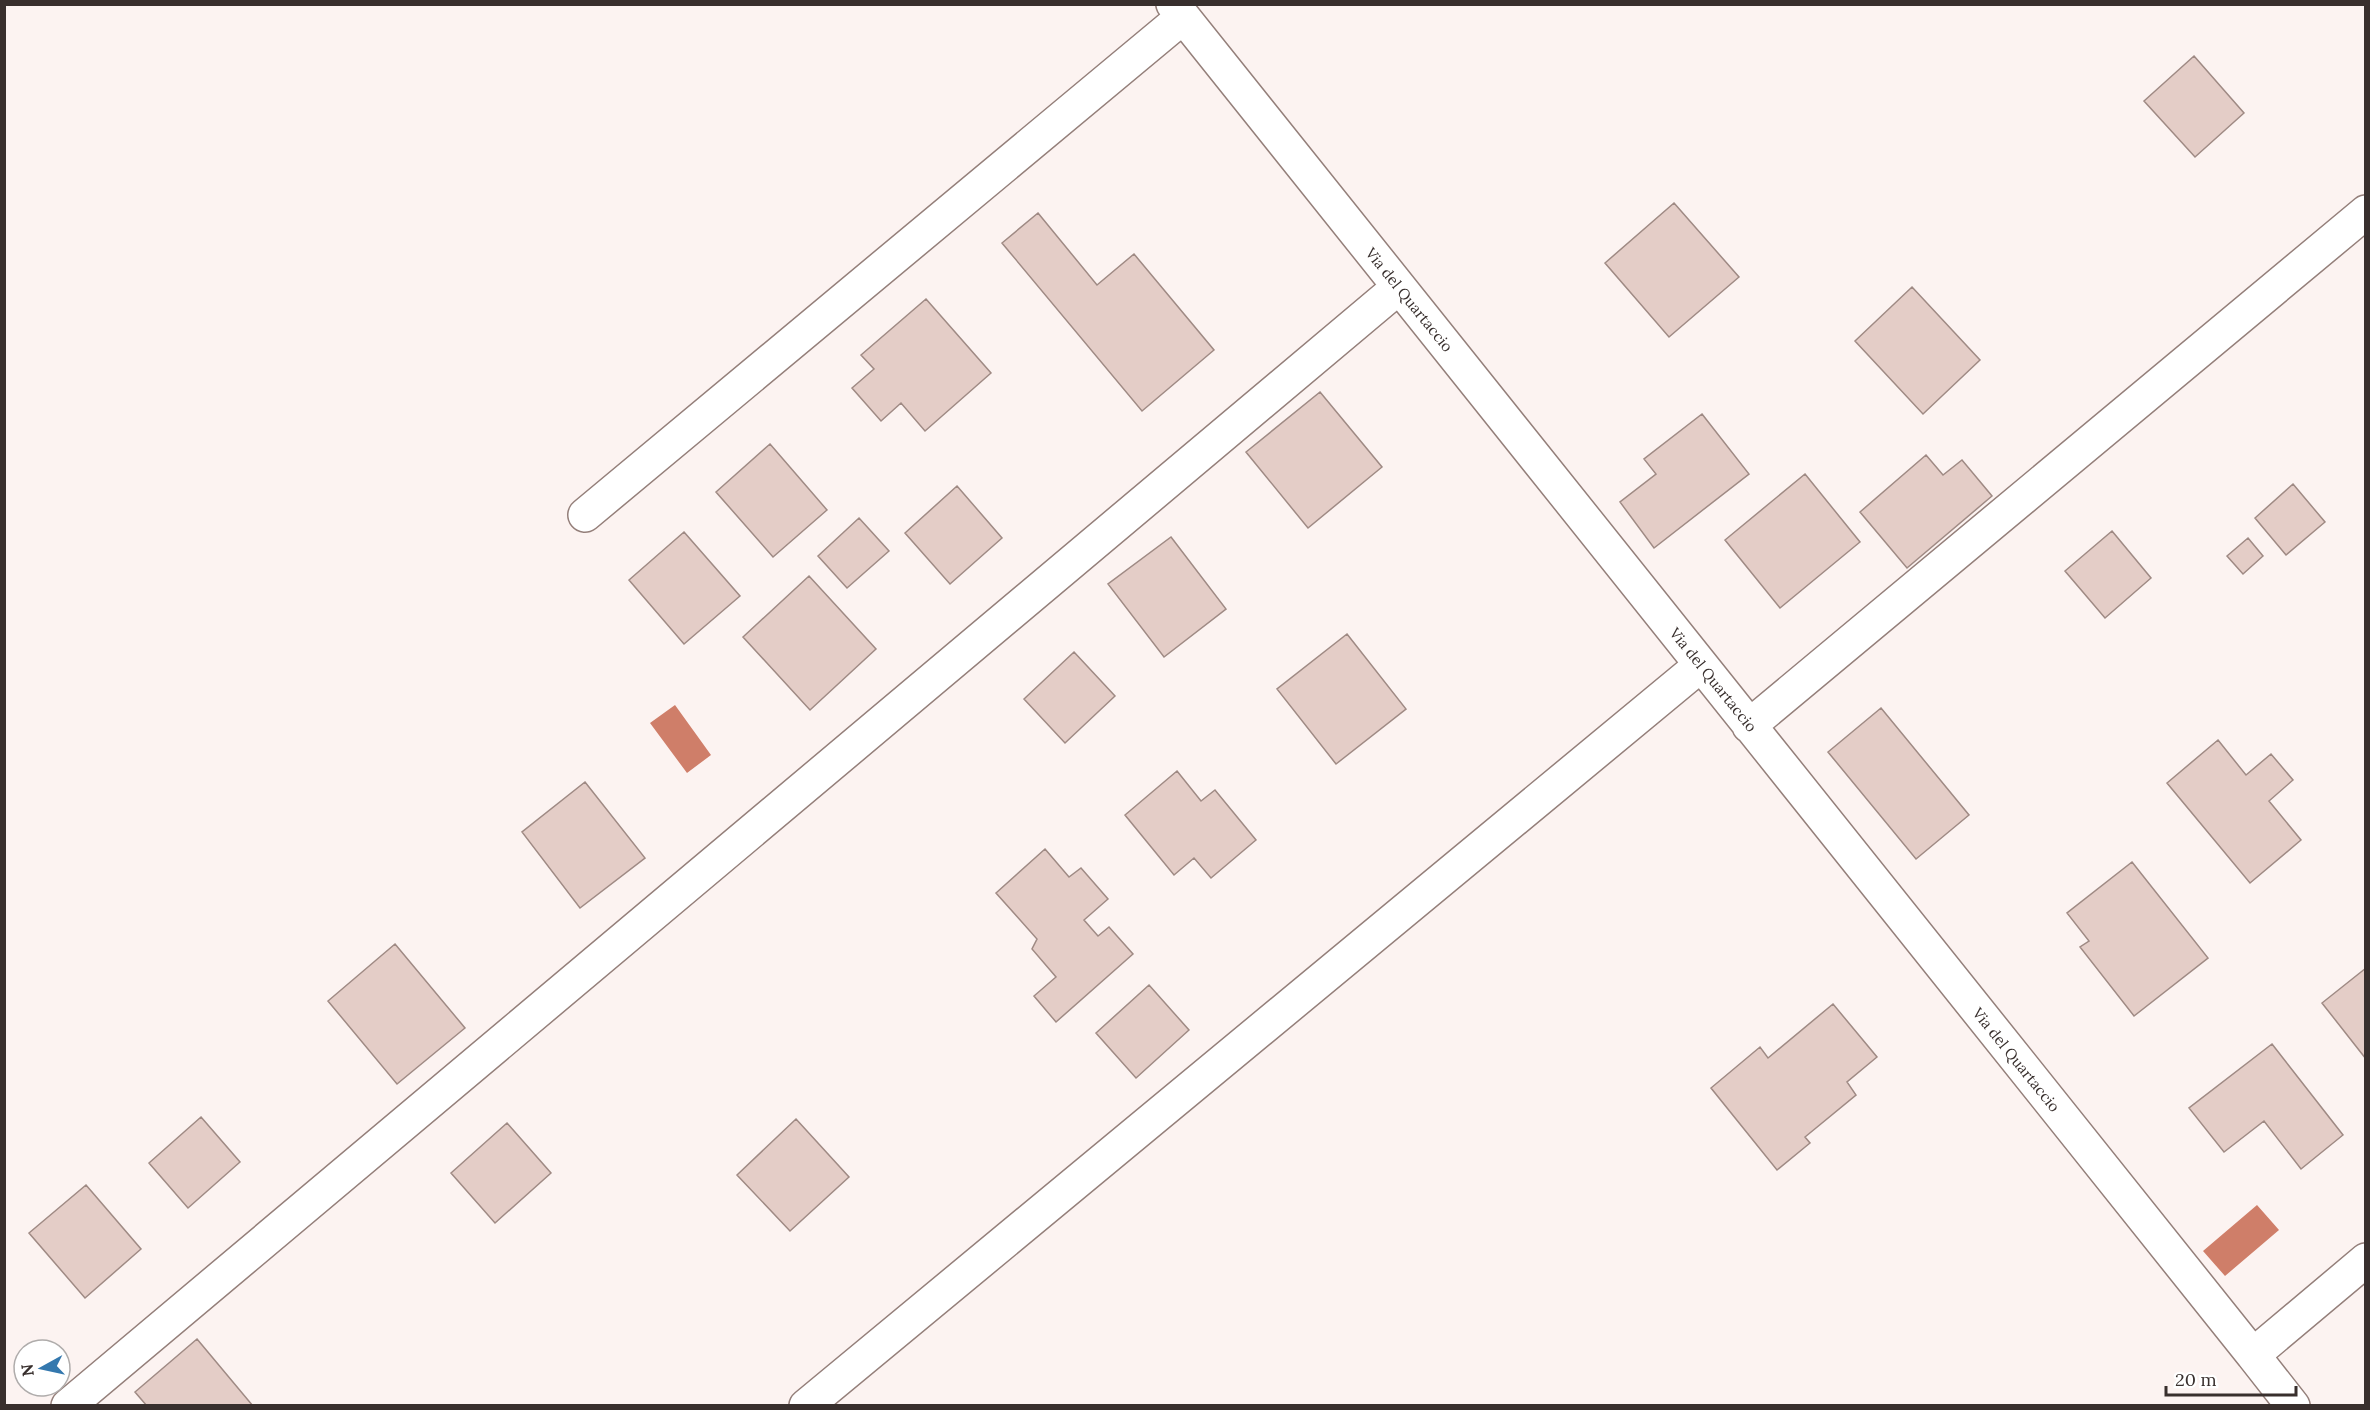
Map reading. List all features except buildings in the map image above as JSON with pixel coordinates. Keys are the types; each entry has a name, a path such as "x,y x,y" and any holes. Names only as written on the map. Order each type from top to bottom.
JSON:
{"street":[{"name":"Via del Quartaccio","path":"1178,11 2293,1406"},
{"path":"585,515 1178,11"},
{"path":"1749,726 2366,212"},
{"path":"68,1406 1399,287"},
{"path":"806,1406 1701,664"},
{"path":"2253,1355 2366,1260"}],"shaded area":[{"path":"675,705 711,755 687,773 650,723"},
{"path":"2257,1205 2279,1230 2225,1276 2203,1251"}]}
